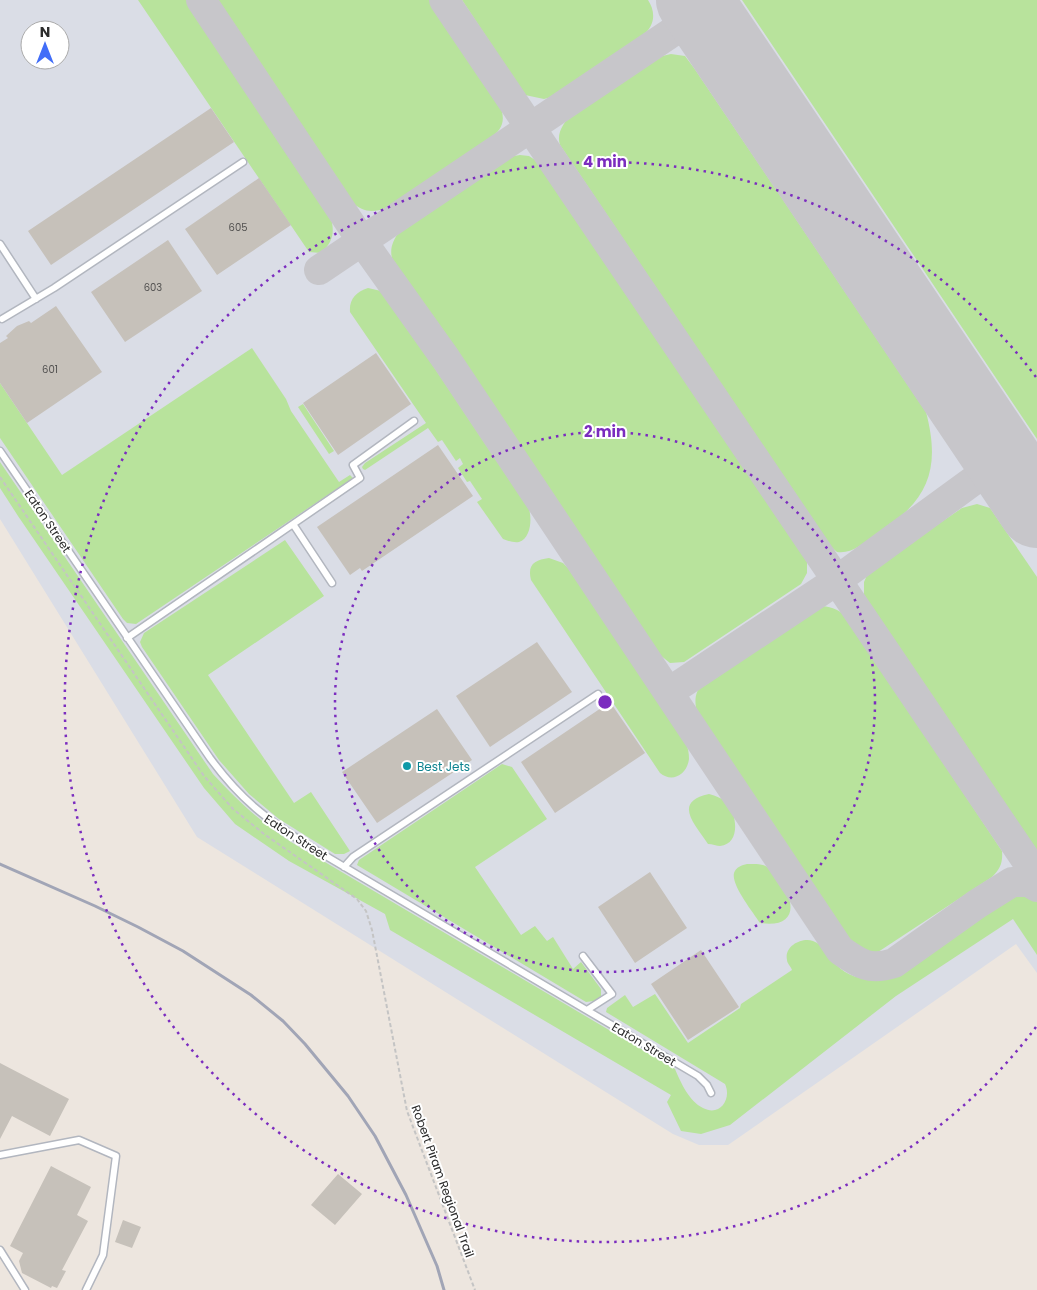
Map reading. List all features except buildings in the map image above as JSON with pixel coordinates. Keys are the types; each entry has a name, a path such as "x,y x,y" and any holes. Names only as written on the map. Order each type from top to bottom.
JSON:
{"lane":[{"path":"1,319 36,299 243,162"},
{"path":"0,244 36,299"},
{"path":"127,638 360,478 353,465 414,421"},
{"name":"Eaton Street","path":"0,451 210,758 225,779 244,799 272,823 698,1076 708,1085 712,1093"},
{"path":"293,524 332,583"},
{"path":"344,866 353,857 598,694"},
{"path":"583,956 612,994 587,1010"},
{"path":"0,1155 79,1140 116,1156 103,1255 86,1290"},
{"path":"0,1250 25,1290"}],"path":[{"name":"Robert Piram Regional Trail","path":"372,930 407,1111 475,1290"}],"shaded area":[{"path":"0,0 1037,0 1037,973 1016,944 728,1145 699,1145 673,1134 197,837 0,519"}],"green space":[{"path":"138,0 187,0 330,215 333,226 332,236 329,244 321,253 309,252"},
{"path":"217,0 431,0 498,100 503,118 501,127 494,136 386,208 377,211 364,210 352,202"},
{"path":"462,0 648,0 651,5 653,19 650,27 643,35 555,96 544,99 525,95"},
{"path":"742,0 1037,0 1037,439"},
{"path":"671,54 685,56 694,68 926,412 932,452 926,484 918,498 907,511 875,536 852,550 837,552 829,545 560,145 559,136 562,128 573,113 658,57"},
{"path":"520,155 529,156 541,164 807,561 807,573 801,584 684,662 670,663 660,655 393,262 392,246 399,232 505,160"},
{"path":"368,288 381,291 387,297 529,509 530,528 523,540 515,542 503,539 477,502 482,499 470,481 467,482 458,468 463,464 460,458 456,461 442,440 438,442 428,428 365,470 363,469 362,467 365,463 426,423 350,312 354,297"},
{"path":"252,348 286,399 291,411 339,482 350,475 353,478 136,624 127,623 0,438 0,383 62,475"},
{"path":"303,404 334,451 329,454 298,407"},
{"path":"0,462 213,774 259,819 291,842 675,1069 690,1096 703,1108 715,1110 723,1105 727,1095 725,1084 606,1012 607,1008 625,995 633,1007 655,994 688,1043 792,970 787,961 788,951 799,942 809,940 819,944 832,960 848,974 867,979 887,976 906,967 1006,900 1014,897 1025,897 1037,902 1037,955 1013,919 896,996 730,1125 701,1134 681,1131 667,1102 671,1095 390,930 385,914 289,861 235,824 204,788 18,516 0,488"},
{"path":"977,504 990,508 1037,577 1037,853 864,595 864,582 869,571 962,508"},
{"path":"285,540 324,596 208,675 294,803 311,792 350,851 344,854 335,854 279,819 249,794 219,760 140,642 144,633"},
{"path":"549,558 563,563 568,568 686,743 689,759 688,765 678,776 669,777 660,773 531,580 530,570 533,564"},
{"path":"822,606 836,609 847,618 1002,851 1000,866 992,877 878,952 863,952 852,943 696,708 695,700 703,683 814,608"},
{"path":"502,764 512,767 547,819 475,867 521,935 535,926 547,941 553,937 573,969 581,962 601,989 601,996 594,1001 586,1002 357,865 359,860"},
{"path":"709,794 719,797 727,803 735,821 734,834 731,840 727,844 720,846 708,844 693,822 690,814 691,802"},
{"path":"747,864 764,865 776,875 790,900 791,908 786,919 771,924 760,923 739,891 734,878 736,869"}],"taxiway":[{"path":"201,0 362,241 446,359 840,950 865,965 878,966 894,963 977,904 1012,882 1029,882 1037,887"},
{"path":"444,0 1037,876"},
{"path":"319,270 702,12"},
{"path":"669,692 836,581 1003,459"}],"runway":[{"path":"694,0 1037,510"}],"railway":[{"path":"0,864 95,906 183,951 251,995 283,1021 305,1044 348,1096 375,1136 406,1195 437,1266 444,1290"}],"place":[{"name":"Best Jets","path":"407,766"}]}
